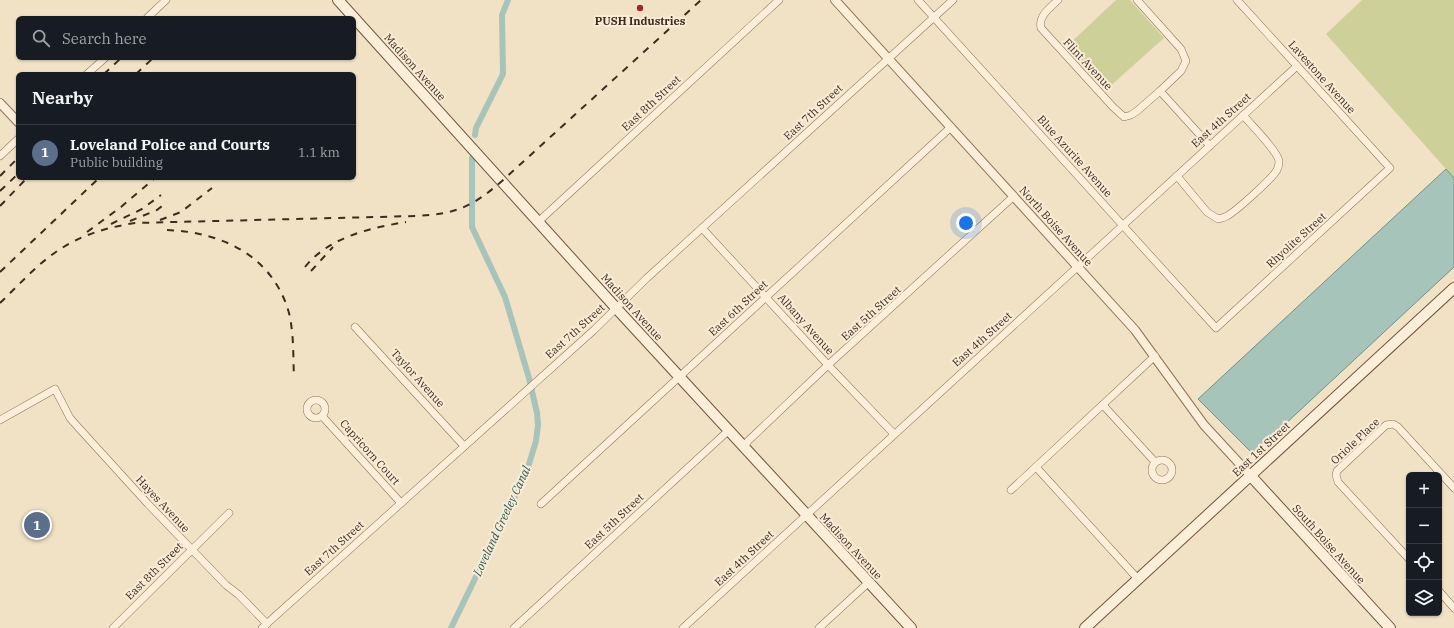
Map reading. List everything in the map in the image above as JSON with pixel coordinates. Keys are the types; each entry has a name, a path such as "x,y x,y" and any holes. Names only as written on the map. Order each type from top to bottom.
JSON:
{"main road":[{"name":"Madison Avenue","path":"338,0 352,16"},
{"name":"Madison Avenue","path":"356,20 616,308 911,628"},
{"name":"East 1st Street","path":"1085,628 1454,288"},
{"name":"South Boise Avenue","path":"1250,475 1390,628"}],"street":[{"path":"149,16 166,0"},
{"name":"East 8th Street","path":"538,222 779,0"},
{"name":"North Boise Avenue","path":"835,0 1135,330 1204,425 1250,475"},
{"name":"Blue Azurite Avenue","path":"918,0 1216,328"},
{"name":"East 7th Street","path":"265,626 538,380 702,228 953,0"},
{"name":"Flint Avenue","path":"1058,0 1046,12 1040,22 1043,32 1124,117 1137,111 1160,91"},
{"path":"1137,0 1181,49 1186,61 1181,71 1160,91 1210,146"},
{"name":"Lavestone Avenue","path":"1237,0 1390,168"},
{"path":"90,72 102,60"},
{"name":"East 4th Street","path":"683,628 1297,66"},
{"path":"0,103 16,120"},
{"path":"1176,176 1208,212 1218,219 1231,213 1268,181 1277,170 1279,163 1278,157 1273,149 1243,115"},
{"name":"East 6th Street","path":"541,504 951,127"},
{"path":"0,156 16,141"},
{"name":"Rhyolite Street","path":"1216,328 1390,168"},
{"name":"East 5th Street","path":"744,446 828,366 1014,196"},
{"name":"Albany Avenue","path":"702,228 828,366 894,434"},
{"name":"Taylor Avenue","path":"355,327 464,446"},
{"path":"1011,490 1155,356"},
{"name":"Hayes Avenue","path":"0,420 55,389 67,412 77,426 191,550 226,585 239,595 265,626"},
{"path":"1103,405 1155,462"},
{"name":"Capricorn Court","path":"322,416 401,503"},
{"name":"Oriole Place","path":"1406,556 1338,482 1336,475 1337,472 1386,425 1393,424 1398,427 1454,488"},
{"name":"East 5th Street","path":"514,628 728,430"},
{"path":"1036,467 1138,579"},
{"name":"East 8th Street","path":"113,628 229,513"},
{"path":"819,628 869,582"},
{"path":"1442,594 1454,608"}],"green space":[{"path":"1116,0 1130,0 1164,38 1107,89 1067,46"},
{"path":"1362,0 1454,0 1454,178 1326,34"}],"water":[{"path":"1446,169 1454,178 1454,267 1253,454 1198,399"}],"waterway":[{"name":"Loveland Greeley Canal","path":"475,135 476,128 503,74 502,15 508,0"},
{"name":"Loveland Greeley Canal","path":"451,628 526,474 536,441 538,425 537,413 529,378 505,297 472,227 472,158"}],"railway":[{"path":"0,303 38,267 70,243 97,232 135,223 416,216 442,213 463,208 482,197 502,181 701,0"},
{"path":"106,72 119,60"},
{"path":"138,72 151,60"},
{"path":"0,176 16,160"},
{"path":"0,191 16,176"},
{"path":"0,206 25,180"},
{"path":"0,272 97,180"},
{"path":"87,232 121,207 153,180"},
{"path":"160,220 181,212 212,188"},
{"path":"111,224 142,209 161,195"},
{"path":"130,221 157,210 167,202"},
{"path":"305,267 326,248 338,241 378,227 406,222"},
{"path":"167,230 207,236 226,242 243,251 258,262 271,276 281,293 291,321 294,377"},
{"path":"311,271 333,247"}],"place":[{"name":"PUSH Industries","path":"640,8"},
{"name":"Loveland Police and Courts","path":"37,525"}]}
